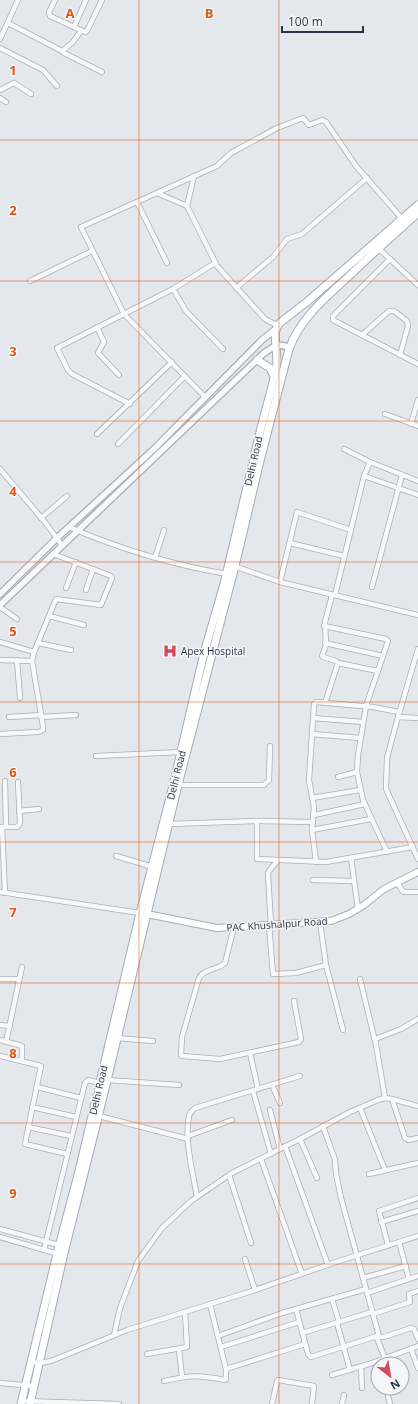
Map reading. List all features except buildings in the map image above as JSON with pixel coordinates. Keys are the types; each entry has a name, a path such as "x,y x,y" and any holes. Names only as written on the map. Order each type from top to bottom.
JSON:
{"main road":[{"path":"21,1402 99,1116 144,914 170,824 178,785 232,566 289,348 305,320 405,221 418,205"},
{"path":"278,327 281,322 405,221 418,213"},
{"path":"294,312 305,320"},
{"name":"Delhi Road","path":"232,566 261,428 274,376 277,360 275,333 278,327"},
{"path":"257,360 270,368 274,376"},
{"name":"Delhi Road","path":"63,1246 100,1083 144,914 153,867 204,653 230,574"},
{"name":"PAC Khushalpur Road","path":"144,914 217,928 331,921 358,909 384,889 418,872"},
{"path":"30,1402 40,1363 60,1255"}],"street":[{"path":"0,39 18,0"},
{"path":"55,0 49,12 50,16 85,32 102,0"},
{"path":"74,27 86,0"},
{"path":"8,23 102,72"},
{"path":"62,51 72,43 81,30"},
{"path":"0,48 43,70 57,86"},
{"path":"0,90 14,83 31,94"},
{"path":"0,98 6,102"},
{"path":"205,397 124,314 81,228 217,166 231,153 277,128 303,118 309,125 322,120 326,122 367,178 405,221"},
{"path":"186,206 194,176"},
{"path":"236,288 273,257 287,239 302,234 367,178"},
{"path":"1,590 153,450 262,340 278,327 265,318 236,288 215,263 186,206 157,193"},
{"path":"137,202 166,263"},
{"path":"378,248 417,283"},
{"path":"30,281 92,251"},
{"path":"390,259 333,316 333,320 418,364"},
{"path":"130,404 72,374 68,370 57,350 58,347 172,289 215,263"},
{"path":"172,289 186,311 223,349"},
{"path":"362,335 389,311 394,311 407,321 408,326 400,355"},
{"path":"97,327 104,342 98,353 119,375"},
{"path":"17,619 0,606 257,360 276,345 289,348"},
{"path":"97,434 130,404 172,362"},
{"path":"118,444 185,376"},
{"path":"411,424 418,400"},
{"path":"385,414 418,426"},
{"path":"344,449 370,462 418,481"},
{"path":"370,462 364,476 351,530 324,626 326,643 322,657 338,663 378,671"},
{"path":"0,469 62,545"},
{"path":"372,587 402,475"},
{"path":"364,476 418,495"},
{"path":"41,518 67,496"},
{"path":"280,582 298,512 351,530"},
{"path":"69,527 127,550 154,558 176,564 230,574"},
{"path":"154,558 164,530"},
{"path":"290,543 344,556"},
{"path":"0,734 40,732 43,728 32,661 34,652 55,601 58,598 99,606 103,603 112,578 111,576 93,568 53,554"},
{"path":"66,588 76,562"},
{"path":"232,566 280,582 418,615"},
{"path":"86,590 93,568"},
{"path":"49,616 84,625"},
{"path":"324,626 386,639 388,643 366,706 360,738 357,772 360,790 365,804 387,852"},
{"path":"0,642 34,652"},
{"path":"38,643 71,650"},
{"path":"326,643 383,656"},
{"path":"418,649 398,714 387,758 386,789 418,859"},
{"path":"0,660 32,661"},
{"path":"17,660 20,698"},
{"path":"325,703 338,663"},
{"path":"316,862 312,830 314,815 309,783 315,703 366,706 418,718"},
{"path":"9,718 76,715"},
{"path":"313,718 363,722"},
{"path":"312,734 360,738"},
{"path":"178,785 264,785 269,780 270,746"},
{"path":"96,756 181,752"},
{"path":"338,777 357,772"},
{"path":"5,781 2,892 144,914"},
{"path":"3,827 19,826 18,782"},
{"path":"312,798 360,790"},
{"path":"314,815 365,804"},
{"path":"19,812 39,809"},
{"path":"312,830 371,818"},
{"path":"256,822 257,859 326,862 413,847"},
{"path":"170,824 313,822"},
{"path":"116,856 153,867"},
{"path":"351,858 358,909"},
{"path":"278,860 268,874 273,974 296,972 326,965"},
{"path":"313,880 354,880"},
{"path":"397,882 404,892 418,892"},
{"path":"320,922 326,965 344,1030"},
{"path":"234,927 225,963 201,975 182,1037 180,1053 182,1056 220,1059 301,1041 294,1001"},
{"path":"6,1042 22,967"},
{"path":"0,979 19,979"},
{"path":"360,979 375,1041 385,1098"},
{"path":"375,1041 378,1037 401,1029 418,1019"},
{"path":"0,1025 10,1026"},
{"path":"117,1038 153,1041"},
{"path":"0,1040 22,1046 22,1061"},
{"path":"250,1053 258,1089"},
{"path":"0,1056 40,1066 37,1088 25,1144 67,1154"},
{"path":"197,1197 188,1138 189,1115 194,1108 300,1076"},
{"path":"107,1080 179,1085"},
{"path":"44,1250 71,1136 86,1081 100,1083"},
{"path":"272,1085 280,1103"},
{"path":"37,1088 81,1098"},
{"path":"253,1091 271,1154"},
{"path":"114,1335 120,1308 138,1261 162,1228 191,1201 229,1175 350,1112 385,1098 418,1106"},
{"path":"392,1099 405,1138 408,1140 418,1138"},
{"path":"32,1107 76,1117"},
{"path":"360,1108 385,1170"},
{"path":"270,1110 280,1149"},
{"path":"99,1116 188,1138 232,1120"},
{"path":"28,1126 71,1136"},
{"path":"323,1126 335,1160 341,1198 367,1291 377,1336 384,1356"},
{"path":"300,1139 317,1178"},
{"path":"285,1146 328,1265"},
{"path":"261,1159 302,1274"},
{"path":"369,1174 418,1163"},
{"path":"229,1175 251,1243"},
{"path":"388,1245 381,1222 380,1210 418,1198"},
{"path":"381,1222 418,1211"},
{"path":"0,1229 63,1246"},
{"path":"0,1236 60,1255"},
{"path":"31,1362 40,1363 51,1361 114,1335 418,1236"},
{"path":"400,1242 409,1279"},
{"path":"245,1259 255,1290"},
{"path":"363,1278 406,1266"},
{"path":"218,1336 296,1309 418,1276"},
{"path":"302,1333 410,1302 409,1294 418,1290"},
{"path":"332,1299 350,1370"},
{"path":"164,1381 182,1377 199,1376 225,1380 227,1378 210,1304"},
{"path":"296,1309 308,1354 311,1356 377,1336 384,1337 412,1328 414,1329 418,1339"},
{"path":"147,1354 186,1348 188,1346 185,1312"},
{"path":"221,1347 299,1322"},
{"path":"226,1369 305,1344"},
{"path":"391,1356 418,1346"},
{"path":"179,1349 182,1377"},
{"path":"411,1349 418,1368"},
{"path":"332,1376 370,1364"},
{"path":"361,1367 362,1388"},
{"path":"272,1404 278,1380 314,1386 312,1404"},
{"path":"0,1383 34,1386"},
{"path":"342,1404 344,1395"},
{"path":"21,1402 119,1404"}],"place":[{"name":"Apex Hospital","path":"170,651"}]}
